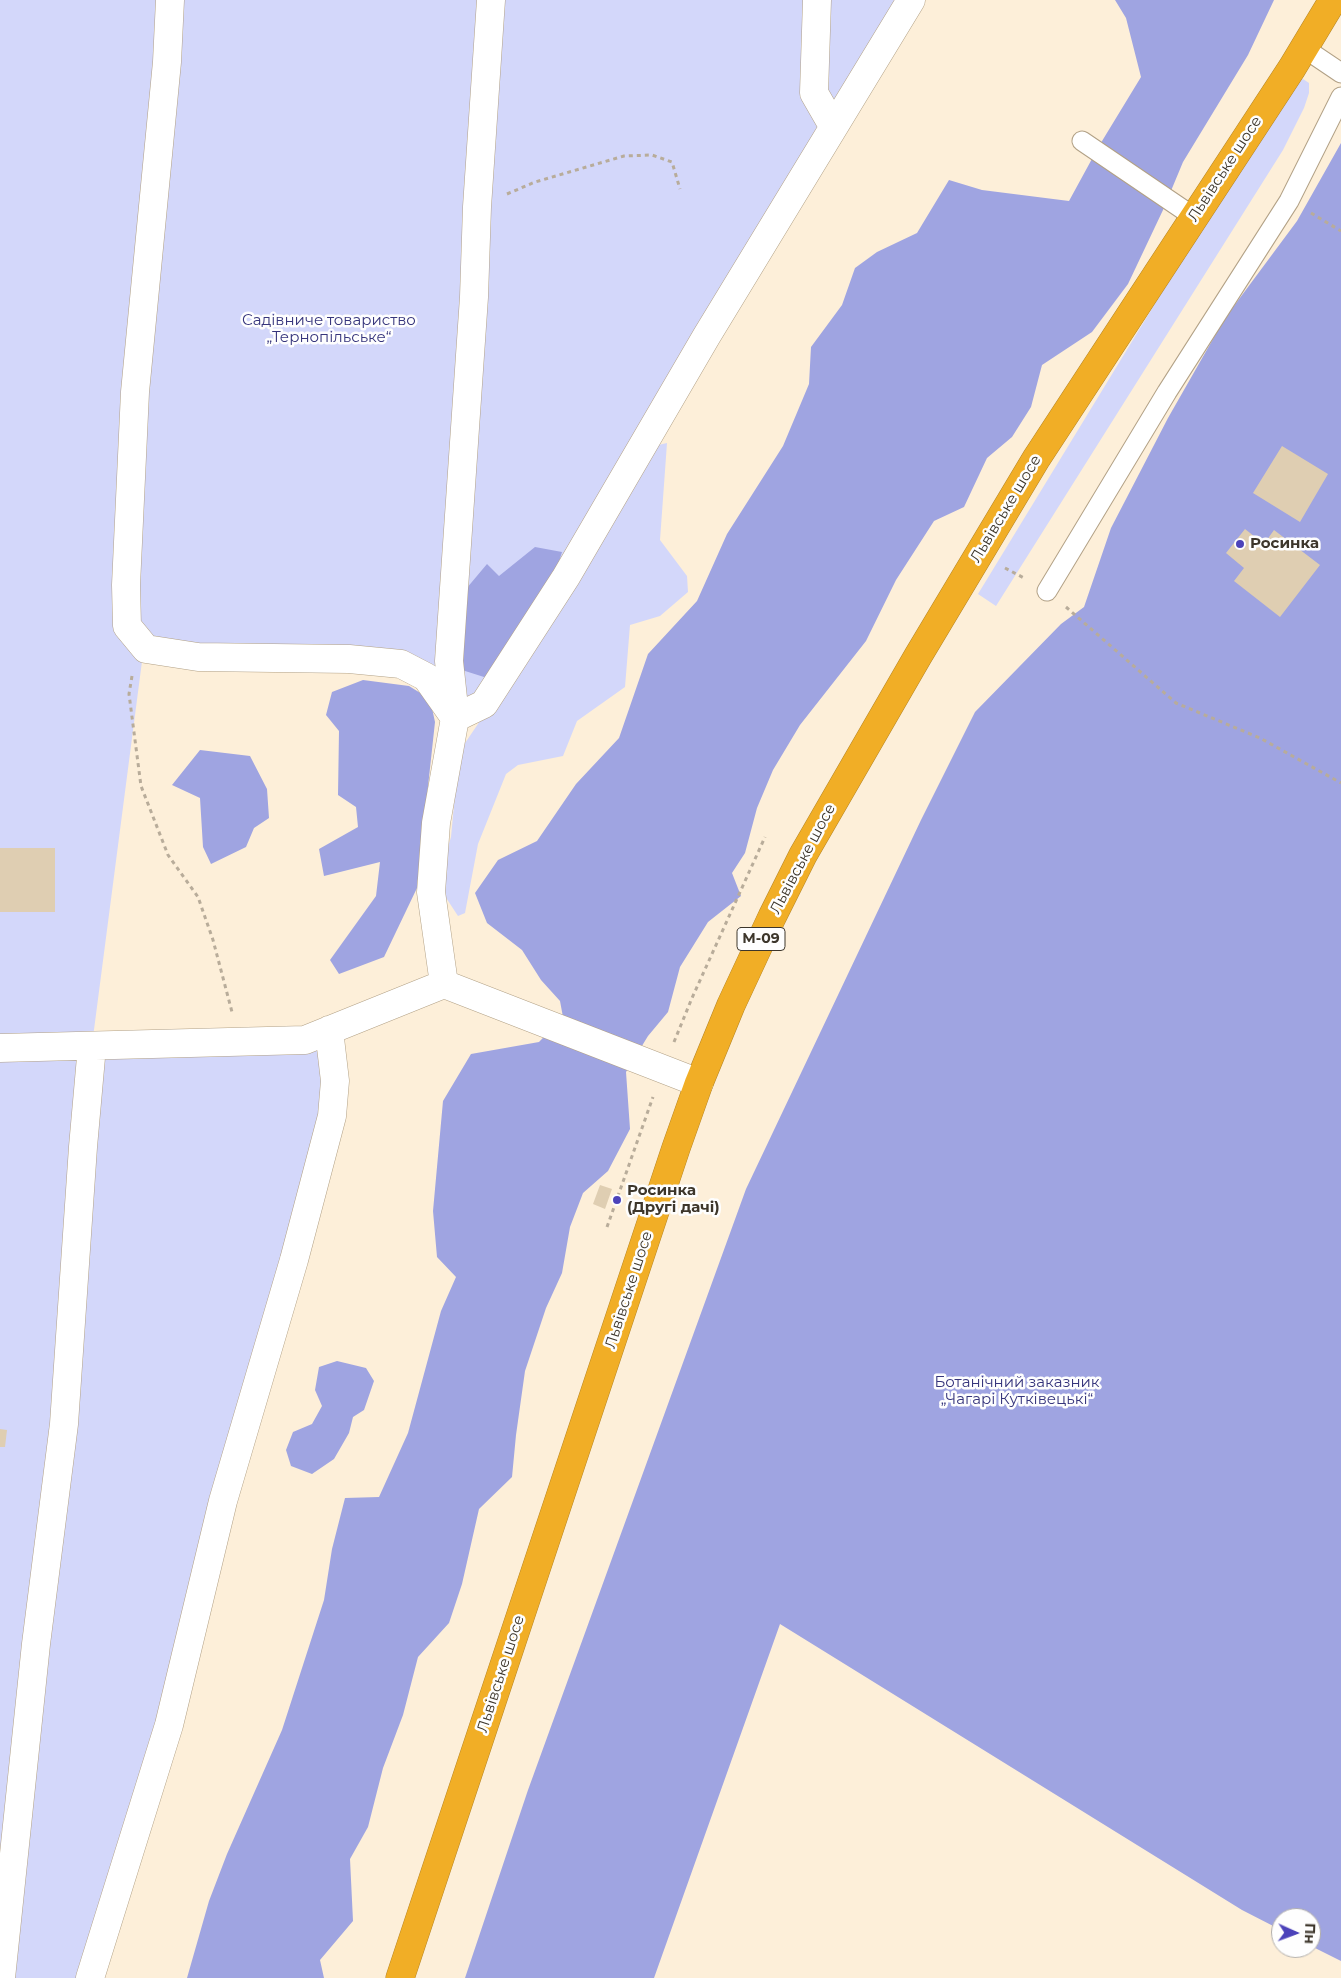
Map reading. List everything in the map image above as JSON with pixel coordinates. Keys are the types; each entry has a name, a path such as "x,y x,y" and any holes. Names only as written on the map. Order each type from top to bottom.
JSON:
{"highway":[{"name":"Львівське шосе","path":"400,1978 599,1384 648,1230 699,1083 731,1005 803,855 918,656 1036,459 1304,48 1333,0"}],"street":[{"path":"170,0 167,62 135,392 126,585 127,626 146,649 198,657 349,659 401,664 426,677 455,718"},
{"path":"444,984 431,892 436,823 455,718 449,660 474,297 477,207 491,0"},
{"path":"818,0 814,93 833,126"},
{"path":"455,718 484,704 560,585 833,126 911,0"},
{"path":"0,1048 305,1040 444,984 699,1083"},
{"path":"90,1978 169,1725 223,1501 294,1260 332,1116 335,1081 329,1030"},
{"path":"1,1978 36,1644 64,1424 82,1157 92,1046"}],"lane":[{"path":"1304,48 1341,74"},
{"path":"1046,591 1167,392 1289,201 1341,98"},
{"path":"1082,142 1194,217"}],"path":[{"path":"477,207 535,182 624,156 652,155 672,162 680,189"},
{"path":"1289,201 1341,231"},
{"path":"1046,591 1176,702 1260,738 1341,783"},
{"path":"130,694 141,786 168,856 198,898 213,940 240,1042"},
{"path":"607,1227 663,1069 692,998 765,837"}],"green space":[{"name":"Садівниче товариство „Тернопільське“","path":"0,0 911,0 566,577 455,718 426,677 144,646 92,1045 329,1030 335,1081 90,1978 0,1978"},
{"path":"1115,0 1274,0 1248,55 1183,162 1128,284 1092,332 1042,365 1031,407 1012,437 987,458 964,507 934,521 896,580 866,641 800,725 773,770 757,808 745,853 732,873 741,896 708,922 680,967 668,1012 648,1036 626,1072 630,1129 608,1171 583,1193 570,1227 562,1273 546,1308 525,1371 512,1477 479,1509 462,1584 449,1623 418,1657 403,1715 383,1768 368,1827 350,1859 353,1921 320,1960 324,1978 187,1978 209,1901 227,1854 282,1730 324,1600 332,1549 345,1498 379,1497 408,1433 441,1311 456,1277 437,1257 433,1211 443,1101 471,1054 539,1042 563,1017 560,1001 541,980 522,950 487,923 475,893 498,860 537,841 576,784 619,738 648,654 697,601 727,534 783,446 809,384 811,347 842,305 855,268 877,252 917,233 949,180 982,190 1069,201 1099,146 1141,77 1126,18"},
{"path":"1303,79 1309,83 1309,93 1304,108 1283,150 996,606 978,594 1281,97 1294,84"},
{"name":"Ботанічний заказник „Чагарі Кутківецькі“","path":"1341,143 1341,1961 1321,1951 1321,1908 1271,1908 1271,1925 1242,1910 780,1624 654,1978 465,1978 528,1790 746,1189 921,820 975,712 1061,624 1084,607 1111,528 1168,418 1225,318 1297,221"},
{"path":"667,443 660,540 687,576 688,592 660,616 630,625 625,687 577,721 563,756 518,765 506,774 478,844 465,913 458,916 437,884 451,837 459,752 557,607 654,446"},
{"path":"535,547 562,552 551,588 499,671 484,677 462,670 466,589 487,564 499,576"},
{"path":"363,680 409,686 430,699 435,722 417,888 384,957 339,974 330,960 376,896 380,862 324,876 319,849 358,827 356,807 338,795 339,731 326,715 332,692"},
{"path":"200,750 250,756 267,789 269,818 254,828 246,847 211,864 203,847 200,798 172,785"},
{"path":"337,1361 366,1368 374,1381 364,1410 353,1417 349,1433 334,1459 312,1474 291,1466 286,1450 293,1432 312,1424 322,1406 315,1390 319,1367"}],"building":[{"path":"1282,446 1328,474 1300,522 1253,493"},
{"path":"1245,529 1264,544 1274,530 1320,565 1280,617 1234,581 1244,568 1226,553"},
{"path":"0,848 55,848 55,912 0,912"},
{"path":"600,1185 612,1189 605,1209 593,1204"},
{"path":"0,1429 7,1430 5,1447 0,1447"}],"place":[{"name":"Росинка","path":"1240,544"},
{"name":"Росинка (Другі дачі)","path":"617,1200"}]}
